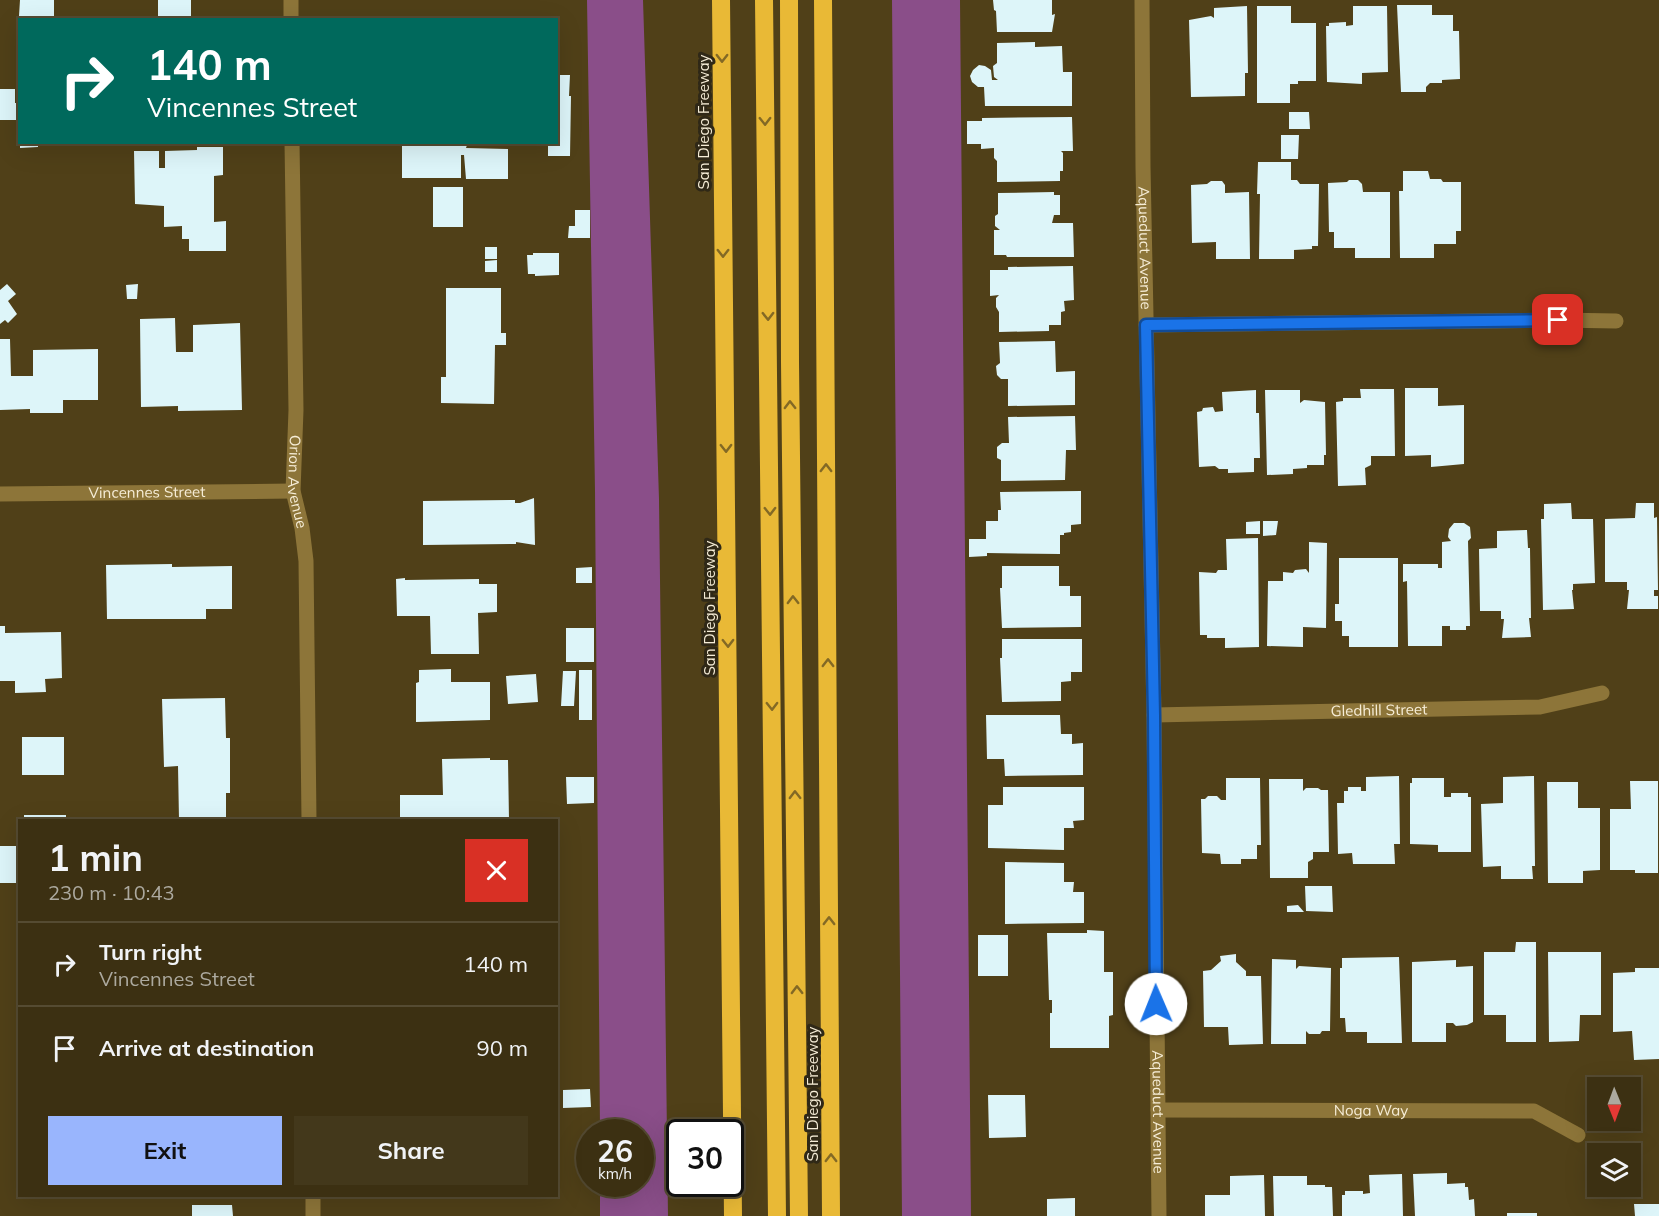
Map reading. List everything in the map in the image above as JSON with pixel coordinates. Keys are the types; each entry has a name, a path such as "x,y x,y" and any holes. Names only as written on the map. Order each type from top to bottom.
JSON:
{"highway":[{"name":"San Diego Freeway","path":"721,0 733,1216"},
{"path":"764,0 777,1216"},
{"path":"789,0 789,339 799,1216"},
{"name":"San Diego Freeway","path":"823,0 831,1216"}],"street":[{"path":"291,0 291,18"},
{"name":"Aqueduct Avenue","path":"1142,0 1160,1216"},
{"name":"Orion Avenue","path":"292,144 296,410 293,491 302,528 306,561 309,819"},
{"path":"1146,325 1616,321"},
{"name":"Vincennes Street","path":"0,494 293,491"},
{"name":"Gledhill Street","path":"1154,715 1540,707 1602,693"},
{"name":"Noga Way","path":"1158,1110 1534,1111 1578,1135"},
{"path":"313,1197 313,1216"}],"shaded area":[{"path":"587,0 643,0 659,499 668,1216 600,1216 600,1197 654,1197 654,1119 600,1119 595,491"},
{"path":"892,0 960,0 971,1216 902,1216"}],"building":[{"path":"20,0 54,0 54,17 19,16"},
{"path":"158,0 191,0 191,18 158,18"},
{"path":"993,0 1052,0 1052,15 1055,14 1052,32 997,32"},
{"path":"1397,5 1432,5 1432,15 1453,15 1453,31 1459,31 1460,79 1430,83 1426,87 1426,92 1401,92"},
{"path":"1247,6 1248,73 1245,73 1245,96 1191,97 1189,20 1211,16 1214,18 1214,8"},
{"path":"1257,6 1291,6 1291,23 1316,23 1316,81 1298,81 1298,84 1290,84 1290,103 1257,103"},
{"path":"1353,6 1387,6 1388,72 1362,73 1362,84 1327,82 1326,26 1329,26 1329,23 1346,22 1346,26 1353,25"},
{"path":"1035,42 1035,47 1062,46 1063,72 1072,72 1072,106 985,106 984,87 978,87 972,82 970,76 973,70 979,65 985,66 991,70 992,80 998,80 994,77 993,66 997,63 997,43"},
{"path":"558,75 570,75 570,156 548,156 548,144 558,144"},
{"path":"0,89 15,89 18,120 0,120"},
{"path":"1289,112 1309,112 1310,129 1289,129"},
{"path":"1072,117 1073,151 1061,151 1063,171 1060,171 1060,181 997,182 997,161 994,158 994,148 981,149 981,144 967,144 967,121 982,121 982,118"},
{"path":"1281,135 1299,135 1298,159 1281,159"},
{"path":"20,144 38,144 38,147 20,148"},
{"path":"402,144 461,144 467,145 466,148 508,149 508,179 466,179 464,155 461,155 461,178 402,178"},
{"path":"197,147 223,147 223,175 214,176 214,222 226,221 226,251 189,251 189,239 182,239 182,226 164,227 164,206 135,204 134,151 159,151 159,168 165,168 165,151 197,150"},
{"path":"1258,162 1291,162 1291,180 1297,180 1300,184 1319,184 1318,246 1312,246 1312,249 1294,250 1294,259 1259,259"},
{"path":"1403,171 1428,171 1430,179 1461,182 1461,231 1456,231 1456,244 1434,244 1434,258 1400,258 1399,191 1403,191"},
{"path":"1358,180 1362,184 1363,192 1390,192 1390,258 1355,258 1355,248 1334,248 1334,232 1329,232 1328,183"},
{"path":"1211,181 1222,181 1225,185 1225,193 1249,192 1250,259 1216,259 1216,242 1192,243 1191,185 1207,184"},
{"path":"433,187 463,187 463,227 433,227"},
{"path":"1054,192 1054,195 1060,195 1060,215 1054,215 1052,223 1073,223 1074,257 994,255 994,230 1000,230 995,226 995,216 998,214 998,193"},
{"path":"575,210 590,210 590,238 568,238 569,226 575,226"},
{"path":"485,247 497,247 497,259 485,259"},
{"path":"533,253 559,253 559,275 528,274 527,255 533,255"},
{"path":"497,260 497,272 485,272 485,261"},
{"path":"1073,266 1074,300 1064,301 1065,311 1061,312 1061,325 1049,325 1049,331 999,332 996,298 999,295 990,296 990,270 1008,270 1008,267"},
{"path":"7,284 16,294 8,301 17,314 8,323 5,320 0,324 0,290"},
{"path":"138,284 137,299 127,299 126,285"},
{"path":"446,288 501,288 501,333 506,333 506,345 495,345 494,404 441,403 441,377 446,377"},
{"path":"175,318 176,352 193,352 193,325 240,323 242,410 178,411 178,406 141,407 140,319"},
{"path":"0,339 10,339 11,376 33,376 33,350 98,349 98,400 63,400 63,413 30,413 30,409 0,410"},
{"path":"1055,341 1056,372 1075,371 1075,405 1008,406 1008,379 1001,379 997,375 996,366 1000,363 999,342"},
{"path":"1405,388 1438,388 1438,406 1464,405 1464,464 1431,467 1431,455 1405,456"},
{"path":"1360,389 1394,389 1395,456 1371,456 1371,465 1365,468 1366,485 1338,486 1336,402 1343,401 1343,398 1361,398"},
{"path":"1256,390 1260,458 1254,458 1254,472 1228,473 1228,469 1219,469 1215,466 1199,467 1197,412 1202,411 1203,408 1213,407 1215,412 1223,411 1222,392"},
{"path":"1265,390 1300,390 1300,403 1304,400 1325,402 1326,455 1324,455 1324,465 1307,465 1307,468 1293,469 1293,474 1267,475"},
{"path":"1075,416 1076,450 1066,450 1065,480 1001,481 1001,460 997,458 997,447 1002,443 1009,443 1008,417"},
{"path":"1081,491 1081,524 1071,525 1071,532 1060,535 1060,554 987,553 987,556 969,557 969,539 986,539 986,521 998,521 998,510 1001,510 1000,492"},
{"path":"534,498 535,545 516,542 516,544 423,545 423,501 515,500 515,503 520,503"},
{"path":"1571,503 1572,519 1593,519 1595,583 1573,584 1574,609 1543,610 1541,519 1544,519 1544,504"},
{"path":"1636,503 1654,503 1654,518 1657,517 1658,590 1654,590 1654,596 1658,596 1658,609 1627,609 1629,590 1627,590 1627,582 1605,582 1605,519 1635,518"},
{"path":"1260,521 1260,534 1246,534 1246,522"},
{"path":"1263,521 1278,521 1276,535 1263,536"},
{"path":"1454,523 1464,523 1470,527 1471,538 1468,541 1470,626 1466,626 1466,630 1450,630 1450,626 1442,626 1442,646 1408,646 1407,581 1403,582 1403,564 1438,564 1438,568 1442,568 1442,542 1451,541 1448,537 1449,529"},
{"path":"1527,530 1528,548 1530,548 1531,637 1502,638 1504,619 1501,619 1501,611 1480,611 1479,549 1497,548 1497,531"},
{"path":"1258,538 1259,647 1225,648 1225,638 1207,638 1207,635 1200,635 1199,572 1216,573 1218,570 1227,570 1226,539"},
{"path":"1309,542 1327,543 1326,628 1303,627 1303,647 1267,646 1268,581 1283,581 1283,572 1293,573 1295,570 1306,569 1309,573"},
{"path":"1339,558 1398,558 1398,647 1349,647 1349,636 1342,636 1342,621 1335,621 1335,604 1339,604"},
{"path":"172,564 172,567 232,566 232,609 206,609 206,619 107,619 106,565"},
{"path":"1002,566 1059,566 1059,586 1070,586 1070,596 1081,596 1081,627 1002,628 1000,588 1002,588"},
{"path":"592,567 592,583 576,583 576,568"},
{"path":"405,578 405,580 479,579 479,584 497,584 497,612 478,613 479,654 431,654 430,616 397,616 396,579"},
{"path":"0,626 5,626 5,633 61,632 62,678 45,679 46,692 15,693 15,681 0,681"},
{"path":"566,628 594,628 594,662 566,662"},
{"path":"1002,639 1082,639 1082,672 1071,672 1071,681 1061,682 1061,701 1002,702 1000,658 1002,658"},
{"path":"451,669 451,682 490,682 490,720 416,722 416,683 419,682 419,670"},
{"path":"579,670 592,670 592,720 579,720"},
{"path":"563,671 576,671 574,706 561,706"},
{"path":"536,674 538,702 508,704 506,676"},
{"path":"225,698 226,738 230,738 230,793 226,793 226,819 179,819 178,766 164,767 162,699"},
{"path":"986,715 1060,715 1061,734 1072,734 1072,744 1083,743 1083,775 1005,776 1004,759 987,759"},
{"path":"22,737 64,737 64,775 22,775"},
{"path":"442,759 508,760 509,819 400,819 400,795 443,795"},
{"path":"1399,776 1400,844 1394,844 1395,864 1353,864 1352,853 1338,854 1337,803 1344,803 1344,791 1348,791 1348,787 1361,787 1361,791 1366,791 1366,777"},
{"path":"1534,776 1535,866 1532,866 1533,879 1501,879 1501,866 1483,867 1481,804 1503,803 1503,777"},
{"path":"566,777 594,777 594,803 567,804"},
{"path":"1226,778 1260,778 1261,845 1257,845 1257,859 1241,859 1241,864 1221,864 1220,854 1202,853 1201,799 1217,796 1221,800 1226,800"},
{"path":"1412,778 1444,778 1444,797 1451,797 1451,793 1468,793 1468,797 1471,797 1471,852 1438,852 1438,845 1410,844 1410,783 1412,783"},
{"path":"1269,779 1303,779 1303,791 1306,788 1328,790 1329,852 1313,852 1313,859 1308,862 1308,878 1270,878"},
{"path":"1630,781 1658,781 1658,873 1610,870 1610,809 1631,809"},
{"path":"1547,782 1578,782 1578,808 1600,808 1600,870 1583,871 1583,883 1548,883"},
{"path":"1003,787 1084,787 1084,820 1073,821 1074,828 1064,828 1064,850 988,848 988,805 1003,805"},
{"path":"24,815 66,815 66,819 24,819"},
{"path":"0,846 18,846 18,883 0,883"},
{"path":"1005,862 1064,863 1064,882 1074,882 1073,892 1084,892 1084,923 1005,924"},
{"path":"1305,886 1332,886 1333,912 1306,911"},
{"path":"1298,905 1304,912 1287,912 1287,906"},
{"path":"1087,930 1104,931 1104,972 1113,972 1113,1015 1109,1016 1109,1048 1050,1048 1052,1000 1049,1000 1047,933 1087,933"},
{"path":"978,935 1008,935 1008,976 978,976"},
{"path":"1516,942 1536,942 1536,1042 1506,1042 1506,1015 1484,1015 1484,952 1515,952"},
{"path":"1548,952 1601,952 1601,1015 1580,1015 1579,1041 1549,1042"},
{"path":"1236,954 1236,962 1246,971 1246,976 1261,976 1263,1044 1229,1045 1228,1027 1204,1027 1203,971 1211,970 1221,961 1220,956"},
{"path":"1399,957 1402,1043 1367,1043 1367,1032 1346,1032 1345,1018 1340,1018 1342,958"},
{"path":"1272,959 1296,960 1296,969 1299,966 1331,968 1330,1031 1309,1034 1306,1031 1306,1044 1271,1044"},
{"path":"1456,960 1456,967 1473,966 1473,1022 1456,1026 1453,1023 1446,1023 1446,1042 1412,1042 1412,962"},
{"path":"1635,968 1659,968 1659,1059 1634,1060 1632,1031 1613,1032 1613,973 1635,972"},
{"path":"590,1089 591,1107 563,1108 563,1090"},
{"path":"988,1095 1025,1095 1026,1137 989,1138"},
{"path":"1447,1173 1447,1184 1465,1183 1465,1187 1468,1187 1469,1200 1474,1199 1475,1216 1415,1216 1413,1174"},
{"path":"1402,1174 1403,1216 1342,1216 1342,1195 1345,1195 1345,1191 1370,1193 1369,1175"},
{"path":"1264,1175 1265,1216 1205,1216 1205,1195 1230,1195 1230,1176"},
{"path":"1273,1176 1307,1176 1307,1185 1332,1187 1333,1216 1274,1216"},
{"path":"1075,1198 1075,1216 1047,1216 1047,1199"},
{"path":"1634,1204 1659,1204 1659,1216 1635,1216"},
{"path":"192,1205 232,1205 233,1216 192,1216"},
{"path":"1507,1213 1537,1213 1537,1216 1507,1216"}],"route":[{"path":"1156,1004 1154,715 1146,325 1558,320"}]}
